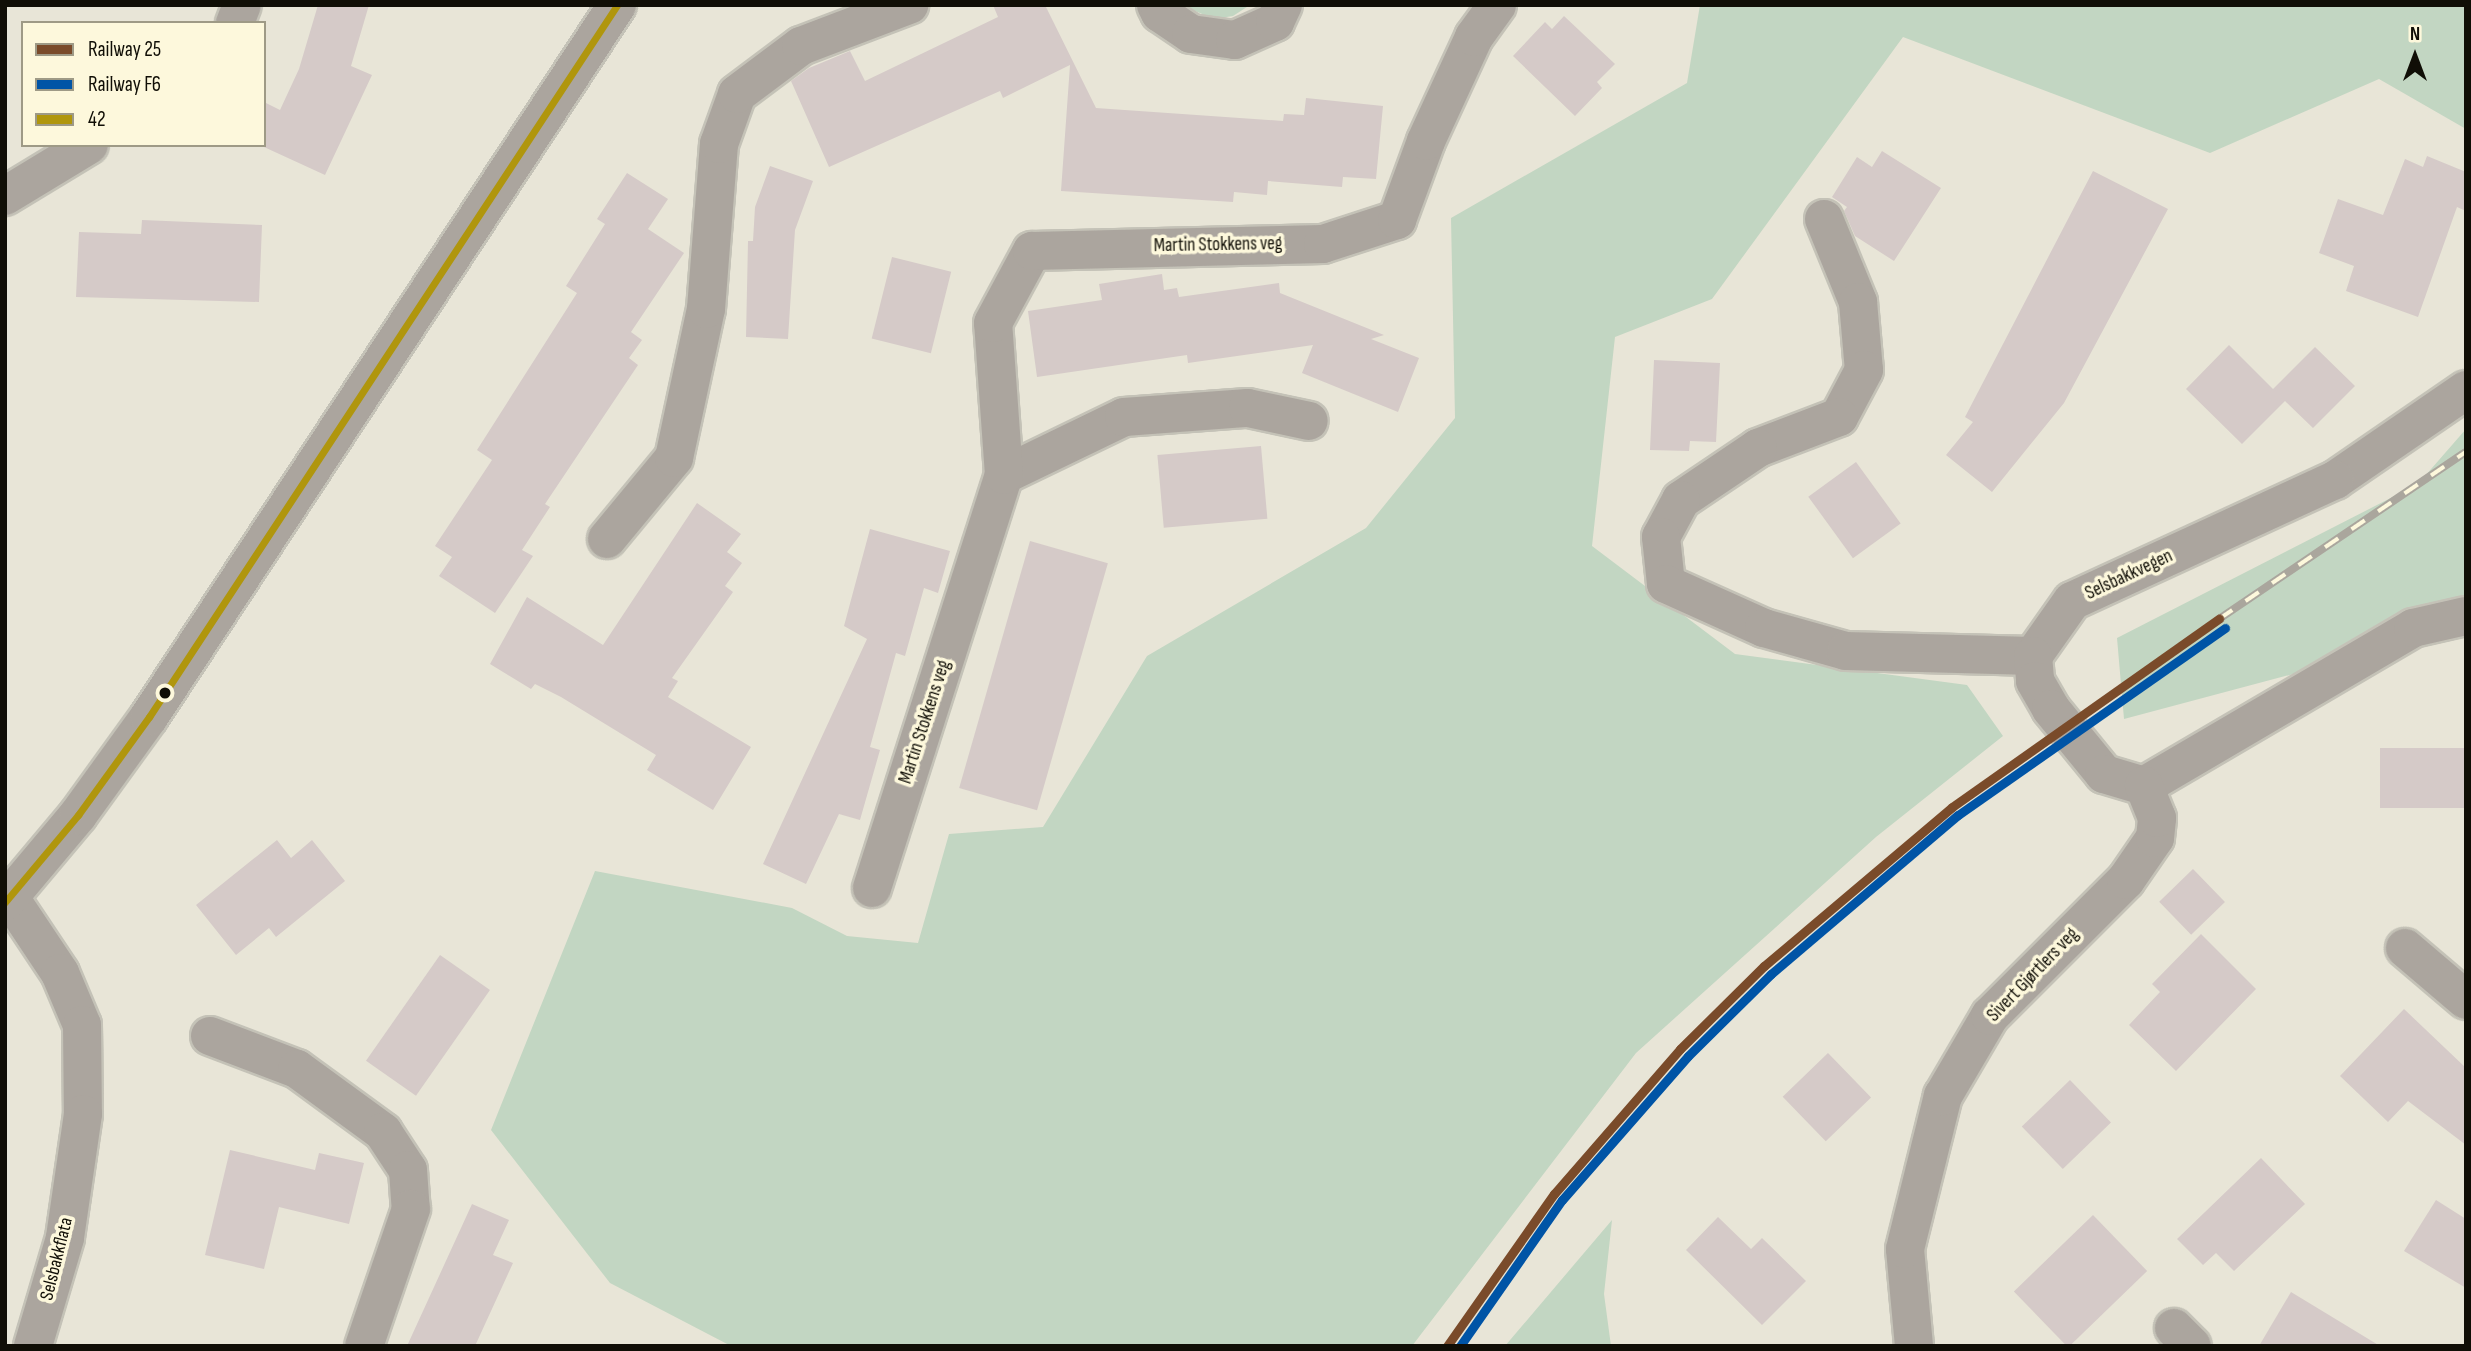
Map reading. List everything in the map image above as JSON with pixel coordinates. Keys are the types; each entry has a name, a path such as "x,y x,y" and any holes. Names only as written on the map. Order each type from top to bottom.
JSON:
{"street":[{"path":"235,21 242,5"},
{"path":"8,900 78,815 149,717 617,5"},
{"path":"607,539 674,458 706,309 719,144 737,94 801,46 909,5"},
{"path":"1156,5 1160,13 1191,34 1235,40 1275,22 1283,5"},
{"name":"Martin Stokkens veg","path":"872,888 1004,475 993,323 1032,251 1323,244 1397,220 1426,141 1474,37 1497,5"},
{"path":"5,196 86,147"},
{"path":"1824,219 1858,302 1864,370 1839,417 1758,448 1681,500 1661,537 1666,583 1764,628 1846,651 2033,656 2035,681 2075,741 2104,774 2144,786 2413,628 2466,616"},
{"name":"Selsbakkvegen","path":"2033,656 2072,601 2335,480 2466,390"},
{"path":"1004,475 1124,417 1248,408 1309,421"},
{"name":"Sivert Gjørtlers veg","path":"1914,1346 1905,1249 1943,1096 1990,1016 2126,880 2155,838 2157,818 2144,786"},
{"name":"Selsbakkflata","path":"8,900 60,973 82,1024 83,1114 67,1224 33,1346"},
{"path":"2405,948 2466,1000"},
{"path":"211,1036 297,1069 383,1132 408,1170 411,1209 364,1346"}],"green space":[{"path":"1181,5 1250,5 1233,16 1214,19"},
{"path":"1700,5 2466,5 2466,129 2379,79 2210,153 1903,37 1712,299 1615,337 1592,546 1735,654 1967,685 2003,736 1876,837 1636,1053 1412,1346 731,1346 610,1283 491,1130 595,871 792,908 847,936 918,943 949,834 1043,827 1147,656 1366,528 1455,418 1451,218 1687,83"},
{"path":"2466,429 2466,628 2124,719 2117,638 2418,484"},
{"path":"1612,1220 1604,1294 1611,1346 1505,1346"}],"building":[{"path":"318,5 369,5 351,66 372,75 325,175 264,147 266,103 280,110 299,69"},
{"path":"993,5 1045,5 1096,108 1283,121 1284,114 1304,115 1306,98 1383,106 1376,179 1343,177 1342,187 1268,181 1267,195 1234,192 1233,202 1061,191 1070,65 1003,98 1000,91 829,167 791,81 809,68 850,51 865,81 998,17"},
{"path":"1564,16 1615,64 1597,82 1602,88 1575,116 1513,56 1545,22 1552,29"},
{"path":"1882,151 1941,188 1894,261 1855,236 1844,211 1847,207 1832,197 1857,157 1872,167"},
{"path":"2427,156 2466,172 2466,211 2457,207 2418,317 2346,291 2354,266 2319,253 2338,199 2383,215 2405,159 2423,167"},
{"path":"770,166 813,181 795,230 788,339 746,337 748,241 753,241 755,207"},
{"path":"2093,171 2168,209 2064,403 1992,492 1946,455 1973,422 1965,417"},
{"path":"627,173 668,199 648,229 684,253 631,332 642,340 629,358 638,365 545,504 550,507 522,550 533,556 495,613 439,576 452,557 435,546 492,460 477,450 577,293 566,286 605,224 597,219"},
{"path":"142,220 262,225 259,302 76,297 79,232 141,234"},
{"path":"892,257 951,272 931,353 872,339"},
{"path":"1162,274 1164,290 1177,288 1179,297 1279,283 1280,293 1384,335 1371,339 1419,358 1398,412 1302,373 1313,345 1188,363 1187,355 1037,377 1028,311 1102,300 1099,284"},
{"path":"2229,345 2273,389 2315,347 2355,386 2313,428 2285,401 2242,444 2186,389"},
{"path":"1654,360 1720,363 1716,442 1690,441 1689,451 1650,450"},
{"path":"1261,446 1267,519 1164,528 1157,455"},
{"path":"1856,462 1901,523 1853,558 1808,497"},
{"path":"697,503 741,534 727,552 742,563 725,586 733,592 672,678 678,681 668,697 751,747 713,810 647,770 656,755 561,697 535,684 531,689 490,664 527,597 603,645"},
{"path":"870,529 950,551 938,593 924,588 905,656 896,653 870,747 880,750 860,820 839,814 806,884 763,864 867,639 844,626"},
{"path":"1030,541 1108,563 1037,810 959,788"},
{"path":"2380,748 2466,748 2466,808 2380,808"},
{"path":"277,840 291,858 312,840 345,881 276,937 269,928 236,955 196,905"},
{"path":"2193,869 2225,902 2191,935 2159,902"},
{"path":"2201,934 2256,989 2176,1071 2129,1025 2160,992 2152,984"},
{"path":"440,955 490,990 416,1096 366,1061"},
{"path":"2404,1009 2466,1068 2466,1145 2408,1101 2388,1122 2340,1076"},
{"path":"1828,1053 1871,1098 1826,1141 1783,1097"},
{"path":"2070,1080 2111,1122 2063,1169 2022,1127"},
{"path":"230,1150 315,1170 319,1153 364,1163 349,1224 279,1207 264,1269 205,1255"},
{"path":"2261,1158 2305,1204 2234,1271 2216,1253 2203,1265 2177,1239"},
{"path":"2436,1200 2466,1219 2466,1288 2404,1251"},
{"path":"472,1204 509,1220 493,1255 513,1263 475,1346 407,1346"},
{"path":"2093,1215 2147,1271 2070,1346 2067,1346 2014,1291"},
{"path":"1718,1217 1751,1249 1762,1238 1806,1281 1762,1325 1686,1250"},
{"path":"2291,1292 2380,1346 2259,1346"}],"railway":[{"path":"2219,619 2466,452"}],"rail line":[{"name":"25","path":"1447,1346 1554,1194 1680,1049 1764,966 1952,807 2219,619"},
{"name":"F6","path":"1460,1346 1562,1200 1688,1056 1771,974 1958,815 2225,628"}],"transit line":[{"name":"42","path":"5,902 78,815 149,717 617,5"}]}
